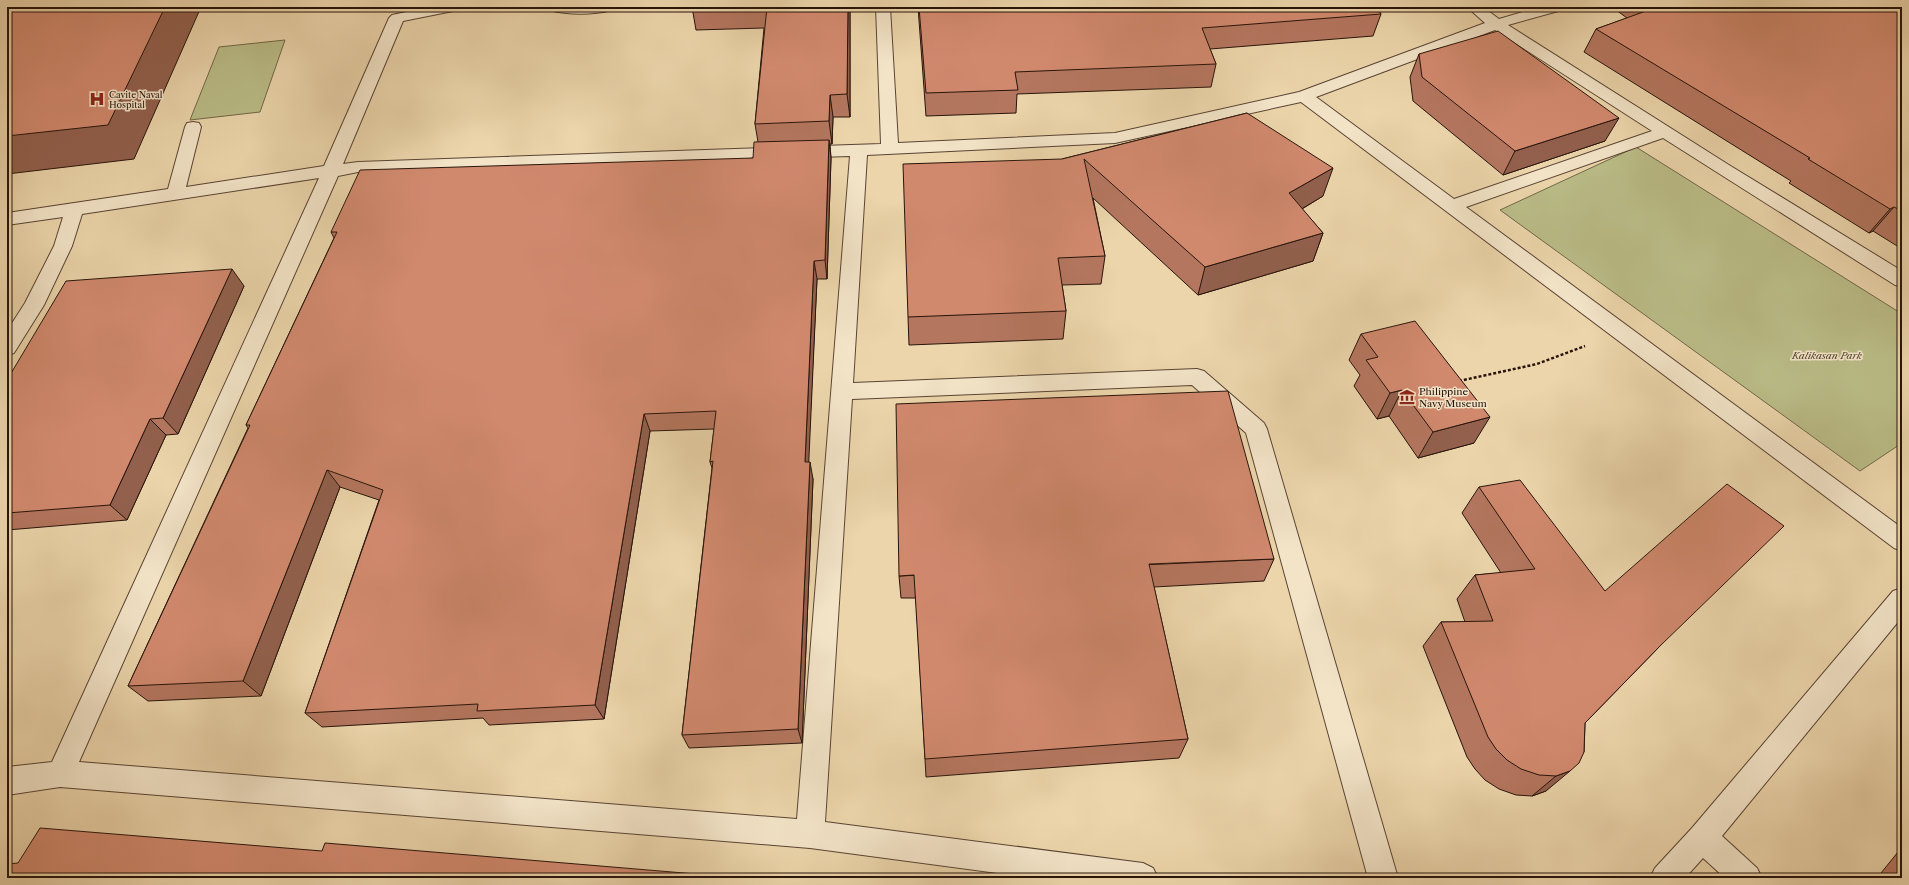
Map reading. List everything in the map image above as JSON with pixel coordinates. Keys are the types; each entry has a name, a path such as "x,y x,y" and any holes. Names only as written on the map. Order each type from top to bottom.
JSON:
{"street":[{"path":"60,774 331,171 397,18 453,7"},
{"path":"554,7 584,9 607,7"},
{"path":"883,7 890,149"},
{"path":"1474,7 1496,24 1665,132 1902,280"},
{"path":"7,219 358,167 890,149 1115,138 1304,96 1496,24 1557,7"},
{"path":"1304,96 1902,541"},
{"path":"175,195 193,128"},
{"path":"1452,206 1665,132"},
{"path":"810,834 859,150"},
{"path":"7,348 34,305 63,246 74,210"},
{"path":"842,391 1197,377 1256,429 1383,878"},
{"path":"1665,878 1702,838 1902,599"},
{"path":"7,781 60,774 810,834 1143,878"},
{"path":"1702,838 1747,878"}],"path":[{"path":"1455,382 1537,364 1622,332"}],"green space":[{"path":"285,40 260,112 190,120 219,47"},
{"name":"Kalikasan Park","path":"1636,147 1902,314 1902,443 1860,471 1500,210"}],"building":[{"path":"7,7 165,7 108,125 7,136"},
{"path":"692,7 721,7 692,8"},
{"path":"767,7 848,7 847,94 830,95 829,121 755,124"},
{"path":"919,7 1376,7 1381,14 1202,28 1216,64 1015,72 1018,90 926,93"},
{"path":"1657,7 1902,7 1902,211 1894,207 1890,209 1808,159 1810,158 1596,29"},
{"path":"1498,31 1619,118 1515,151 1422,77 1419,54"},
{"path":"1247,113 1333,168 1289,193 1323,233 1205,267 1084,159 1105,256 1058,258 1066,311 908,317 903,164 1062,159"},
{"path":"829,140 825,260 814,261 805,462 810,462 798,729 682,735 713,461 710,462 716,411 644,414 595,705 477,711 478,704 305,713 383,490 327,470 243,681 128,686 250,425 246,425 337,232 331,232 360,170 753,158 754,142"},
{"path":"232,269 163,418 150,419 110,505 7,513 7,380 66,281"},
{"path":"1415,321 1490,417 1433,432 1402,390 1390,393 1366,360 1378,357 1361,334"},
{"path":"1228,391 1274,559 1149,564 1188,739 925,759 914,575 899,576 896,404"},
{"path":"1520,480 1605,591 1727,484 1784,526 1660,646 1585,723 1584,752 1579,763 1570,771 1556,776 1539,775 1521,769 1507,760 1496,749 1488,737 1441,622 1493,621 1475,575 1535,569 1479,487"},
{"path":"40,828 322,851 325,843 720,876 720,878 7,878 7,864 18,863"}],"place":[{"name":"Cavite Naval Hospital","path":"97,99"},
{"name":"Philippine Navy Museum","path":"1407,397"}]}
